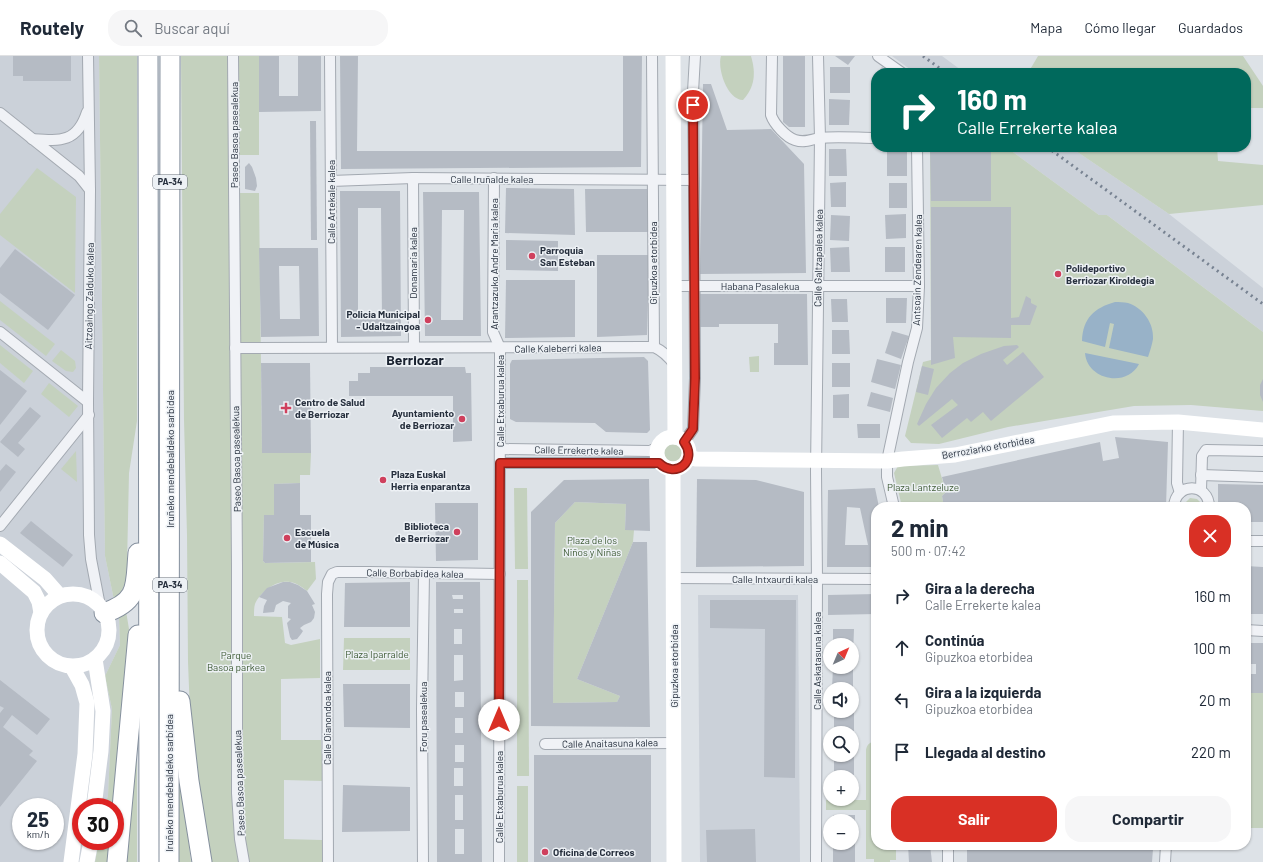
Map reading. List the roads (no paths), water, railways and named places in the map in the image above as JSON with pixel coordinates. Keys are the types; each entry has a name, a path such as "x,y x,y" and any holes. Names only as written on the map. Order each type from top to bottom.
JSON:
{"highway":[{"name":"Iruñeko mendebaldeko sarbidea","path":"148,56 149,862"},
{"name":"Iruñeko mendebaldeko sarbidea","path":"169,862 170,56"},
{"path":"170,309 178,472 180,706 201,862"},
{"path":"102,609 116,609 125,604 135,587 138,552 139,468 149,404"},
{"path":"117,862 140,622 149,578"}],"street":[{"name":"Aitzoaingo Zalduko kalea","path":"88,56 90,190 88,402 89,535 91,559 102,609"},
{"name":"Paseo Basoa pasealekua","path":"233,56 237,565 237,793 240,839 244,862"},
{"name":"Calle Artekale kalea","path":"330,56 332,347"},
{"name":"Gipuzkoa etorbidea","path":"652,56 654,347"},
{"name":"Gipuzkoa etorbidea","path":"673,56 674,364 679,439 687,446 689,457"},
{"path":"689,457 683,466 673,470 668,469 659,463 657,458 658,447 664,439 679,439 693,429 695,378 693,92 695,56"},
{"path":"772,56 771,116 789,137 796,140 808,141 820,138 871,138"},
{"name":"Calle Galtzapalea kalea","path":"816,460 820,138 818,56"},
{"path":"878,56 895,68"},
{"name":"Aitzoaingo Zalduko kalea","path":"32,139 55,141 71,136 83,123 89,106"},
{"path":"0,113 79,176 90,190"},
{"name":"Antsoain Zendearen kalea","path":"893,502 887,477 887,461 908,362 917,328 919,286 917,152"},
{"name":"Calle Iruñalde kalea","path":"331,181 413,178 653,179"},
{"name":"Donamaria kalea","path":"413,178 414,347"},
{"name":"Arantzazuko Andre Maria kalea","path":"494,178 493,332 500,348"},
{"path":"653,179 694,180"},
{"name":"Habana Pasalekua","path":"674,286 919,286"},
{"path":"674,319 694,319"},
{"path":"0,332 88,402"},
{"name":"Calle Kaleberri kalea","path":"235,348 654,347"},
{"path":"654,347 661,350 674,364"},
{"name":"Calle Etxaburua kalea","path":"499,862 500,348"},
{"path":"0,526 89,415"},
{"path":"1178,422 1177,483 1180,493"},
{"name":"Berroziarko etorbidea","path":"689,457 696,460 887,461 954,455 1113,423 1178,422 1263,430"},
{"name":"Calle Errekerte kalea","path":"500,449 650,451 658,447"},
{"path":"1209,502 1201,490 1202,456 1206,450 1263,451"},
{"name":"Calle Askatasuna kalea","path":"816,460 816,862"},
{"name":"Calle Errekerte kalea","path":"500,463 659,463"},
{"name":"Gipuzkoa etorbidea","path":"673,470 674,862"},
{"path":"1201,475 1263,477"},
{"path":"1175,502 1176,497 1180,493 1190,488 1201,490"},
{"path":"1251,540 1263,541"},
{"path":"0,544 45,579 60,596"},
{"path":"0,563 34,592 39,602 41,613"},
{"name":"Calle Borbabidea kalea","path":"332,574 337,572 369,572 500,574"},
{"name":"Foru pasealekua","path":"423,862 422,709 424,573"},
{"name":"Calle Oianondoa kalea","path":"328,862 327,594 328,582 332,574"},
{"name":"Calle Intxaurdi kalea","path":"674,578 871,579"},
{"path":"71,594 81,595 91,599 102,609 109,630 103,651 95,659 84,665 72,667 60,664 49,658 41,649 37,637 37,625 41,613 52,600 60,596 71,594"},
{"path":"1251,630 1263,631"},
{"path":"95,659 103,711 101,751 95,798"},
{"path":"71,862 85,754 87,703 82,685 72,667"},
{"name":"Calle Anaitasuna kalea","path":"545,744 674,742"},
{"path":"87,862 89,850"},
{"path":"948,850 948,862"},
{"path":"1165,862 1166,850"}],"water":[{"path":"1115,302 1126,303 1138,308 1143,312 1152,327 1153,341 1148,357 1109,348 1114,324 1110,323 1105,347 1082,341 1087,320 1091,315 1101,307"},
{"path":"1085,353 1139,364 1133,372 1126,376 1108,378 1100,375 1093,369 1087,362"}],"railway":[{"path":"923,56 939,68"},
{"path":"1054,152 1263,304"}],"place":[{"name":"Parroquia San Esteban","path":"532,256"},
{"name":"Polideportivo Berriozar Kiroldegia","path":"1058,274"},
{"name":"Policia Municipal - Udaltzaingoa","path":"428,320"},
{"name":"Centro de Salud de Berriozar","path":"286,408"},
{"name":"Ayuntamiento de Berriozar","path":"462,419"},
{"name":"Plaza Euskal Herria enparantza","path":"383,480"},
{"name":"Biblioteca de Berriozar","path":"457,532"},
{"name":"Escuela de Música","path":"287,538"},
{"name":"Oficina de Correos","path":"545,852"}],"district":[{"name":"Berriozar","path":"415,360"}],"park label":[{"name":"Plaza Lantzeluze","path":"923,487"},
{"name":"Plaza de los Niños y Niñas","path":"592,546"},
{"name":"Plaza Iparralde","path":"377,654"},
{"name":"Parque Basoa parkea","path":"236,660"}]}
